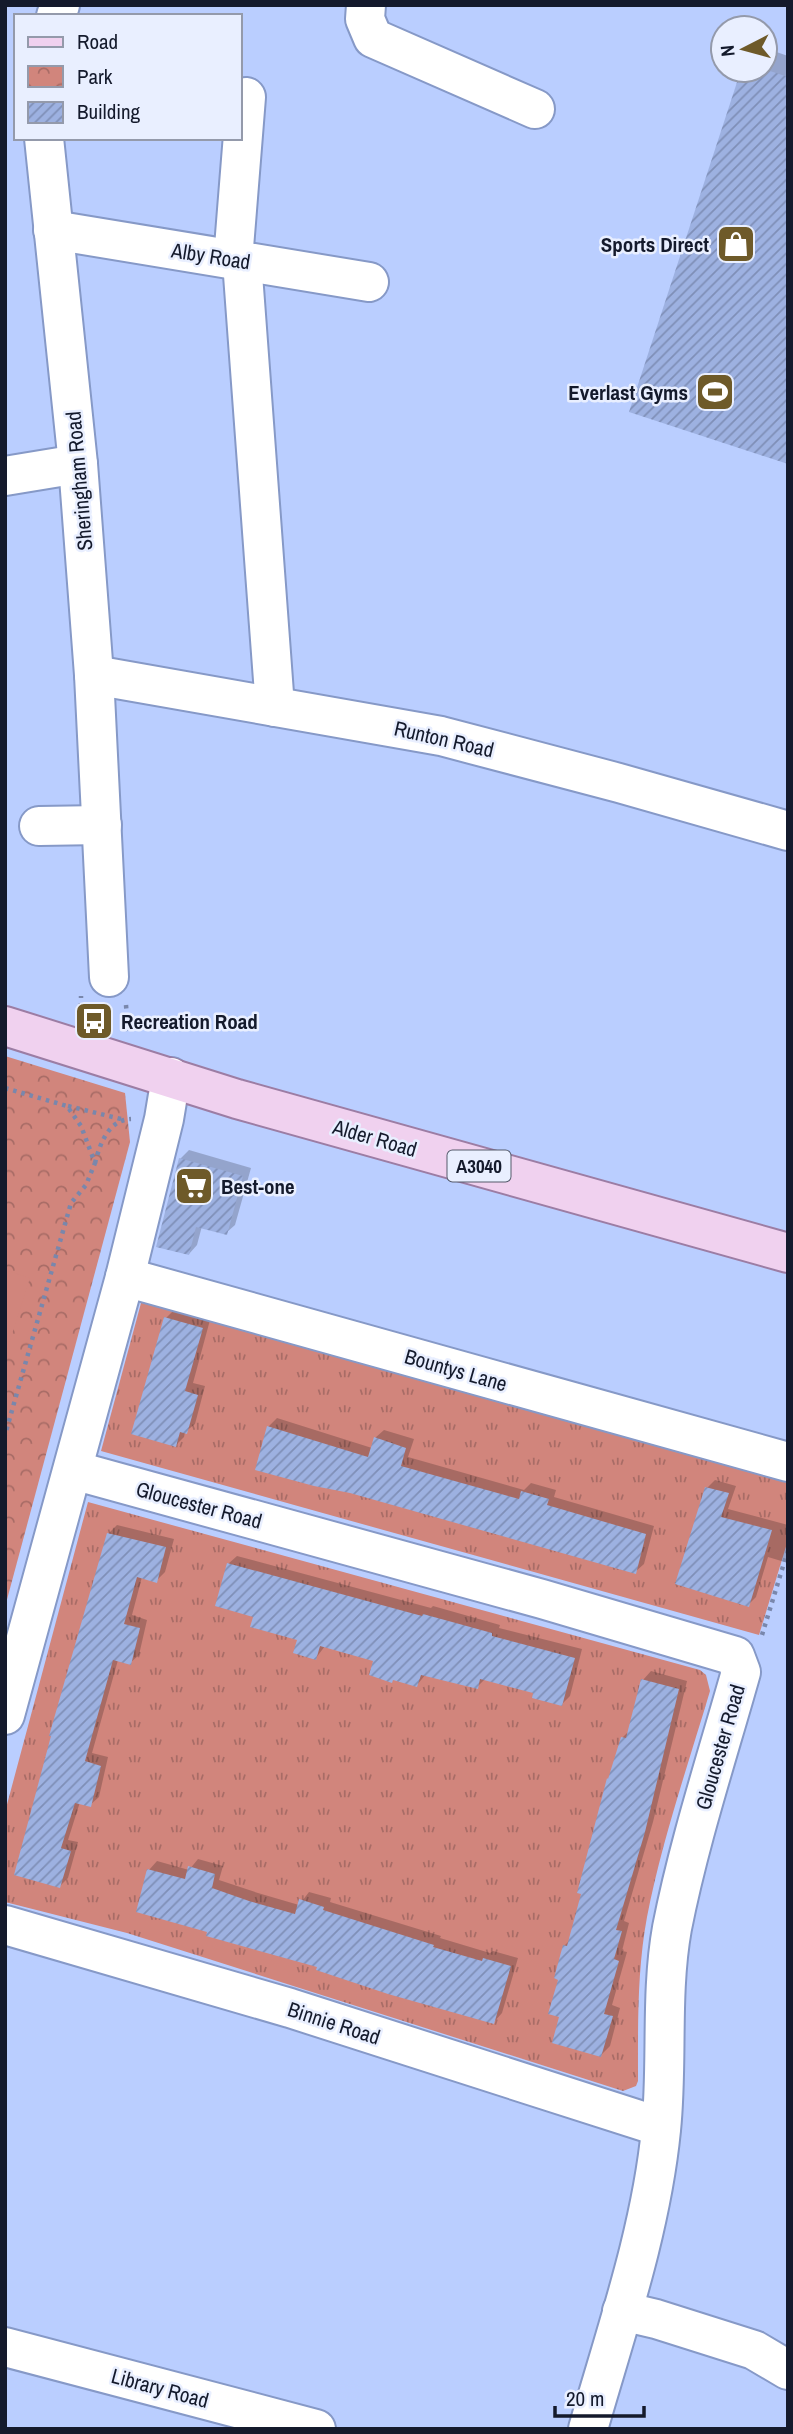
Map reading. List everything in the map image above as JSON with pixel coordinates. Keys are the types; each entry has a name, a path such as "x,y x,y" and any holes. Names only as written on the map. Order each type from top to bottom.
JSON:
{"main road":[{"name":"Alder Road","path":"5,1026 251,1103 788,1253"}],"street":[{"path":"366,5 365,19 373,38 535,109"},
{"path":"246,97 237,261 275,707"},
{"name":"Sheringham Road","path":"44,140 78,464 94,675 109,977"},
{"name":"Alby Road","path":"53,230 369,282"},
{"path":"5,476 78,464"},
{"name":"Runton Road","path":"94,675 440,736 788,831"},
{"path":"39,826 102,825"},
{"path":"5,1715 125,1277 164,1119 171,1077"},
{"name":"Bountys Lane","path":"125,1277 788,1462"},
{"name":"Gloucester Road","path":"73,1471 542,1599 735,1656 741,1672 690,1852 672,1931 663,2023 661,2127 654,2180 622,2311 588,2429"},
{"name":"Binnie Road","path":"5,1925 290,2008 661,2127"},
{"path":"622,2311 754,2350 788,2370"},
{"name":"Library Road","path":"5,2347 316,2429"}],"path":[{"path":"109,977 124,980 131,1067"},
{"path":"5,1088 122,1120"},
{"path":"5,1435 71,1203 86,1185 95,1163 81,1126 67,1106"},
{"path":"735,1656 758,1644 788,1550"}],"green space":[{"path":"5,1056 125,1093 130,1142 5,1607"},
{"path":"5,1270 30,1278 5,1356"},
{"path":"144,1292 788,1473 788,1540 759,1635 101,1451"},
{"path":"88,1502 700,1670 706,1675 710,1691 668,1831 647,1917 640,1978 636,2086 623,2091 127,1933 5,1902 5,1812"}],"building":[{"name":"Sports Direct","path":"779,74 788,77 788,464 629,412 736,84 779,84"},
{"path":"179,1158 243,1176 227,1235 196,1227 189,1255 156,1247"},
{"path":"164,1317 203,1328 185,1391 198,1395 187,1434 180,1432 176,1447 131,1434"},
{"path":"267,1426 368,1457 374,1437 406,1448 401,1466 519,1499 521,1491 549,1499 547,1505 646,1534 636,1574 350,1493 255,1470"},
{"path":"705,1487 729,1493 721,1517 772,1530 749,1607 675,1584"},
{"path":"107,1533 166,1547 157,1583 137,1577 124,1624 140,1628 131,1665 113,1660 85,1761 101,1766 91,1807 75,1803 61,1848 71,1851 60,1888 14,1875 49,1736"},
{"path":"227,1563 422,1616 423,1614 575,1658 562,1706 532,1698 533,1693 480,1679 478,1689 421,1675 417,1687 393,1680 392,1683 369,1675 373,1661 320,1646 316,1660 293,1653 297,1640 250,1627 253,1617 215,1606"},
{"path":"641,1679 679,1689 645,1832 616,1930 622,1931 614,1959 619,1961 604,2014 613,2016 601,2057 552,2043 559,2017 548,2014 558,1980 554,1978 563,1945 567,1946 581,1894 577,1893 607,1778 621,1737 626,1738"},
{"path":"188,1866 215,1874 212,1888 249,1901 295,1914 299,1899 324,1907 323,1910 434,1945 433,1947 511,1966 494,2024 388,1994 316,1970 317,1967 206,1936 207,1932 136,1912 147,1869 185,1879"}],"place":[{"name":"Sports Direct","path":"736,244"},
{"name":"Everlast Gyms","path":"715,392"},
{"name":"Recreation Road","path":"94,1021"},
{"name":"Best-one","path":"194,1186"}]}
